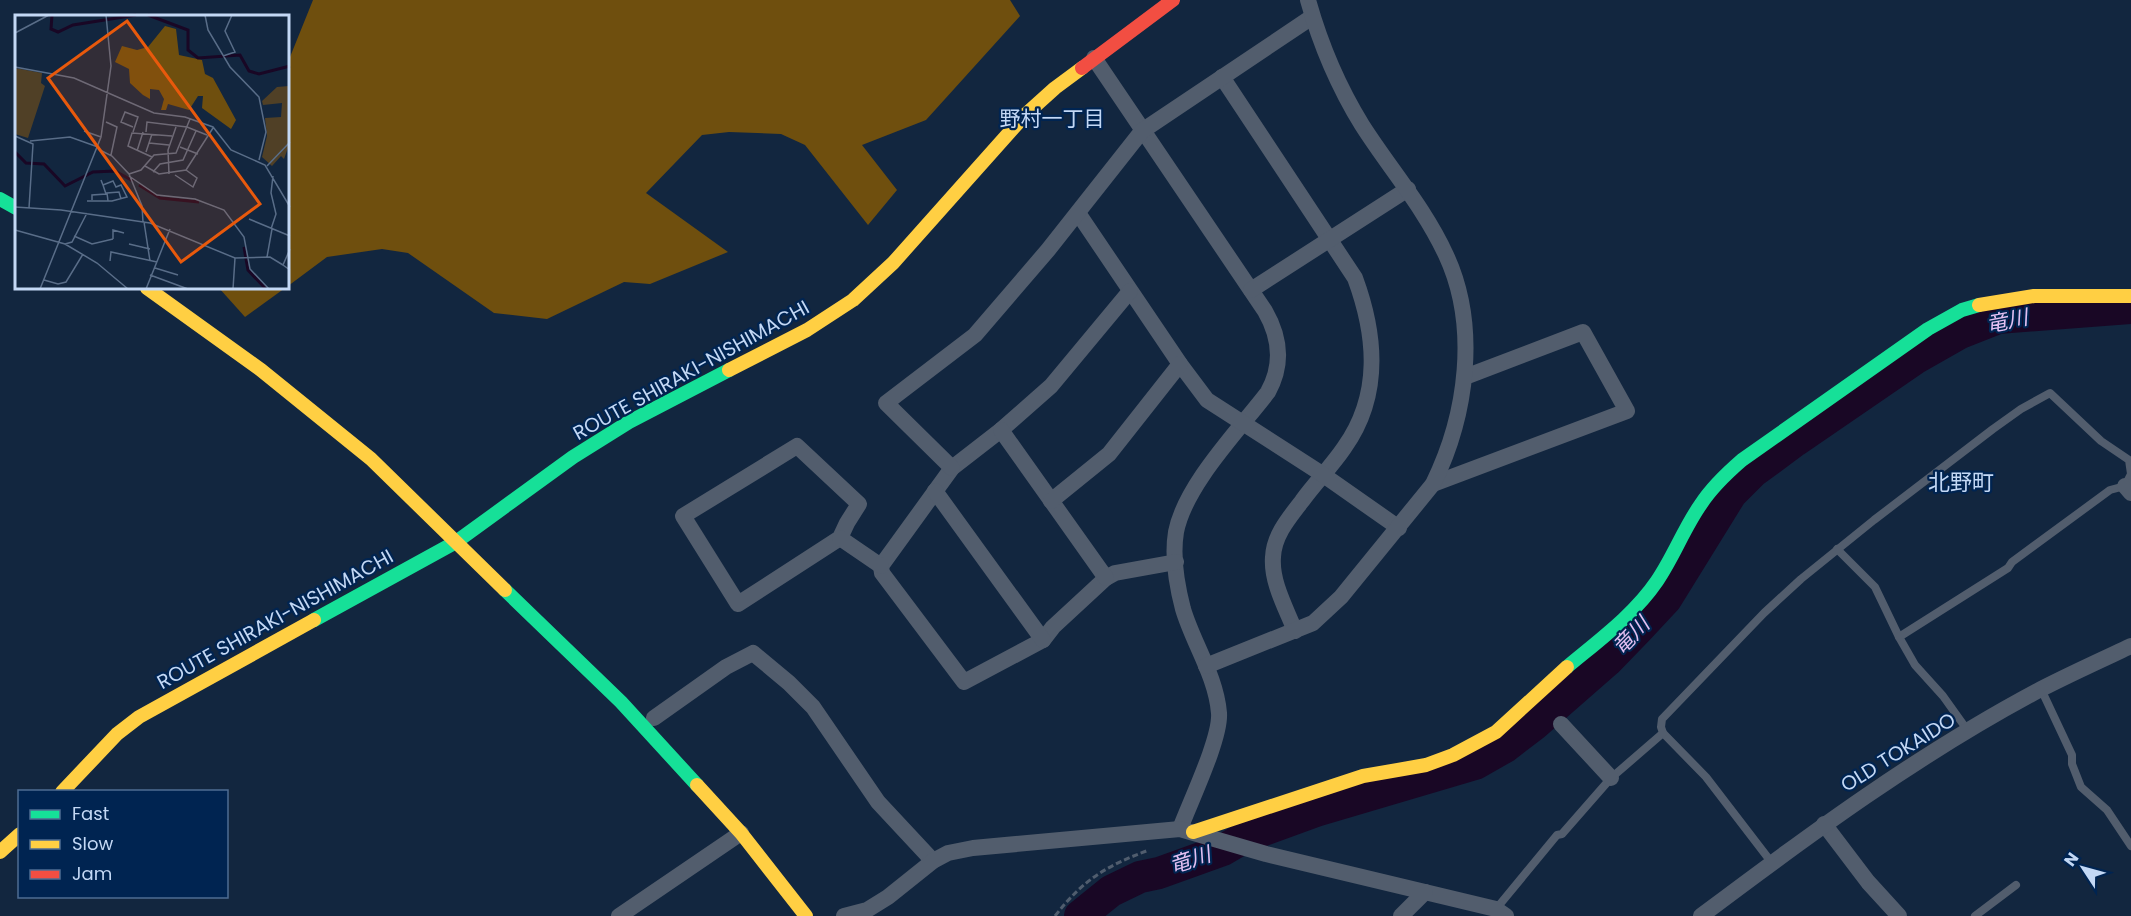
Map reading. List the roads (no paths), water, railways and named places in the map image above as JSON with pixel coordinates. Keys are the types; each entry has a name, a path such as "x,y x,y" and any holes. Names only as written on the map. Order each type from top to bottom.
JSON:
{"street":[{"name":"ROUTE SHIRAKI-NISHIMACHI","path":"64,790 117,734 174,695 456,542 573,457 629,422 807,330 853,300 893,263 1025,115 1055,88 1173,0"},
{"path":"1206,666 1313,623 1341,597 1433,484 1451,440 1465,377 1464,321 1454,275 1435,232 1362,124 1336,76 1312,17 1308,0"},
{"path":"952,468 886,403 975,335 1007,301 1142,131 1312,17"},
{"path":"1094,58 1265,311 1274,330 1278,364 1275,378 1268,392 1203,475 1189,497 1176,532 1176,562 1183,609 1206,666 1219,712 1217,731 1194,833"},
{"path":"1222,77 1355,278 1372,339 1372,375 1356,427 1346,446 1282,528 1273,556 1273,568 1278,587 1295,631"},
{"path":"1251,290 1408,189"},
{"path":"0,199 15,207"},
{"path":"1078,213 1207,400 1322,474 1399,528"},
{"path":"150,290 261,370 371,459 621,702 741,833 806,916"},
{"path":"1130,291 1051,386 1001,430 952,468 881,566 882,573 964,682 1043,640 1053,627 1106,578 1115,573 1176,562"},
{"path":"844,916 867,909 888,897 933,861 948,853 974,848 1194,833 1255,810 1366,775 1436,762 1475,745 1496,732 1622,620 1648,593 1662,574 1709,492 1756,447 1957,312 1976,305 2025,297 2131,296"},
{"path":"1433,484 1626,411 1583,332 1465,377"},
{"path":"1051,501 1109,454 1180,364"},
{"path":"1001,430 1106,578"},
{"path":"797,446 859,504 840,538 738,604 683,516 797,446"},
{"path":"935,491 1043,640"},
{"path":"840,538 881,566"},
{"name":"OLD TOKAIDO","path":"1701,916 1824,824 1968,731 2041,689 2131,646"},
{"path":"654,718 726,667 753,653 808,702 878,802 933,861"},
{"path":"1561,724 1611,778"},
{"path":"1824,824 1868,882 1899,916"},
{"path":"619,916 741,833"},
{"path":"1194,833 1266,854 1425,892 1501,913"},
{"path":"0,852 18,836"},
{"path":"1401,916 1425,892"}],"lane":[{"path":"1772,863 1706,777 1663,733 1662,720 1764,612 1837,549 2021,409 2050,393 2101,441 2129,460 2131,474 2128,489 2110,489 2008,568 1899,637"},
{"path":"1837,549 1875,587 1915,665 1943,696 1968,731"},
{"path":"2041,689 2072,755 2072,764 2081,787 2107,810 2131,846"},
{"path":"1501,913 1557,835 1562,834 1611,778 1663,733"},
{"path":"1975,916 2016,885"}],"waterway":[{"name":"竜川","path":"1080,916 1111,891 1140,877 1159,873 1223,850 1247,836 1316,811 1475,764 1505,747 1607,661 1638,629 1666,599 1731,494 1753,472 1795,441 1916,358 1960,333 1998,318 2131,308"}],"district":[{"name":"野村一丁目","path":"1052,119"},
{"name":"北野町","path":"1961,482"}]}
